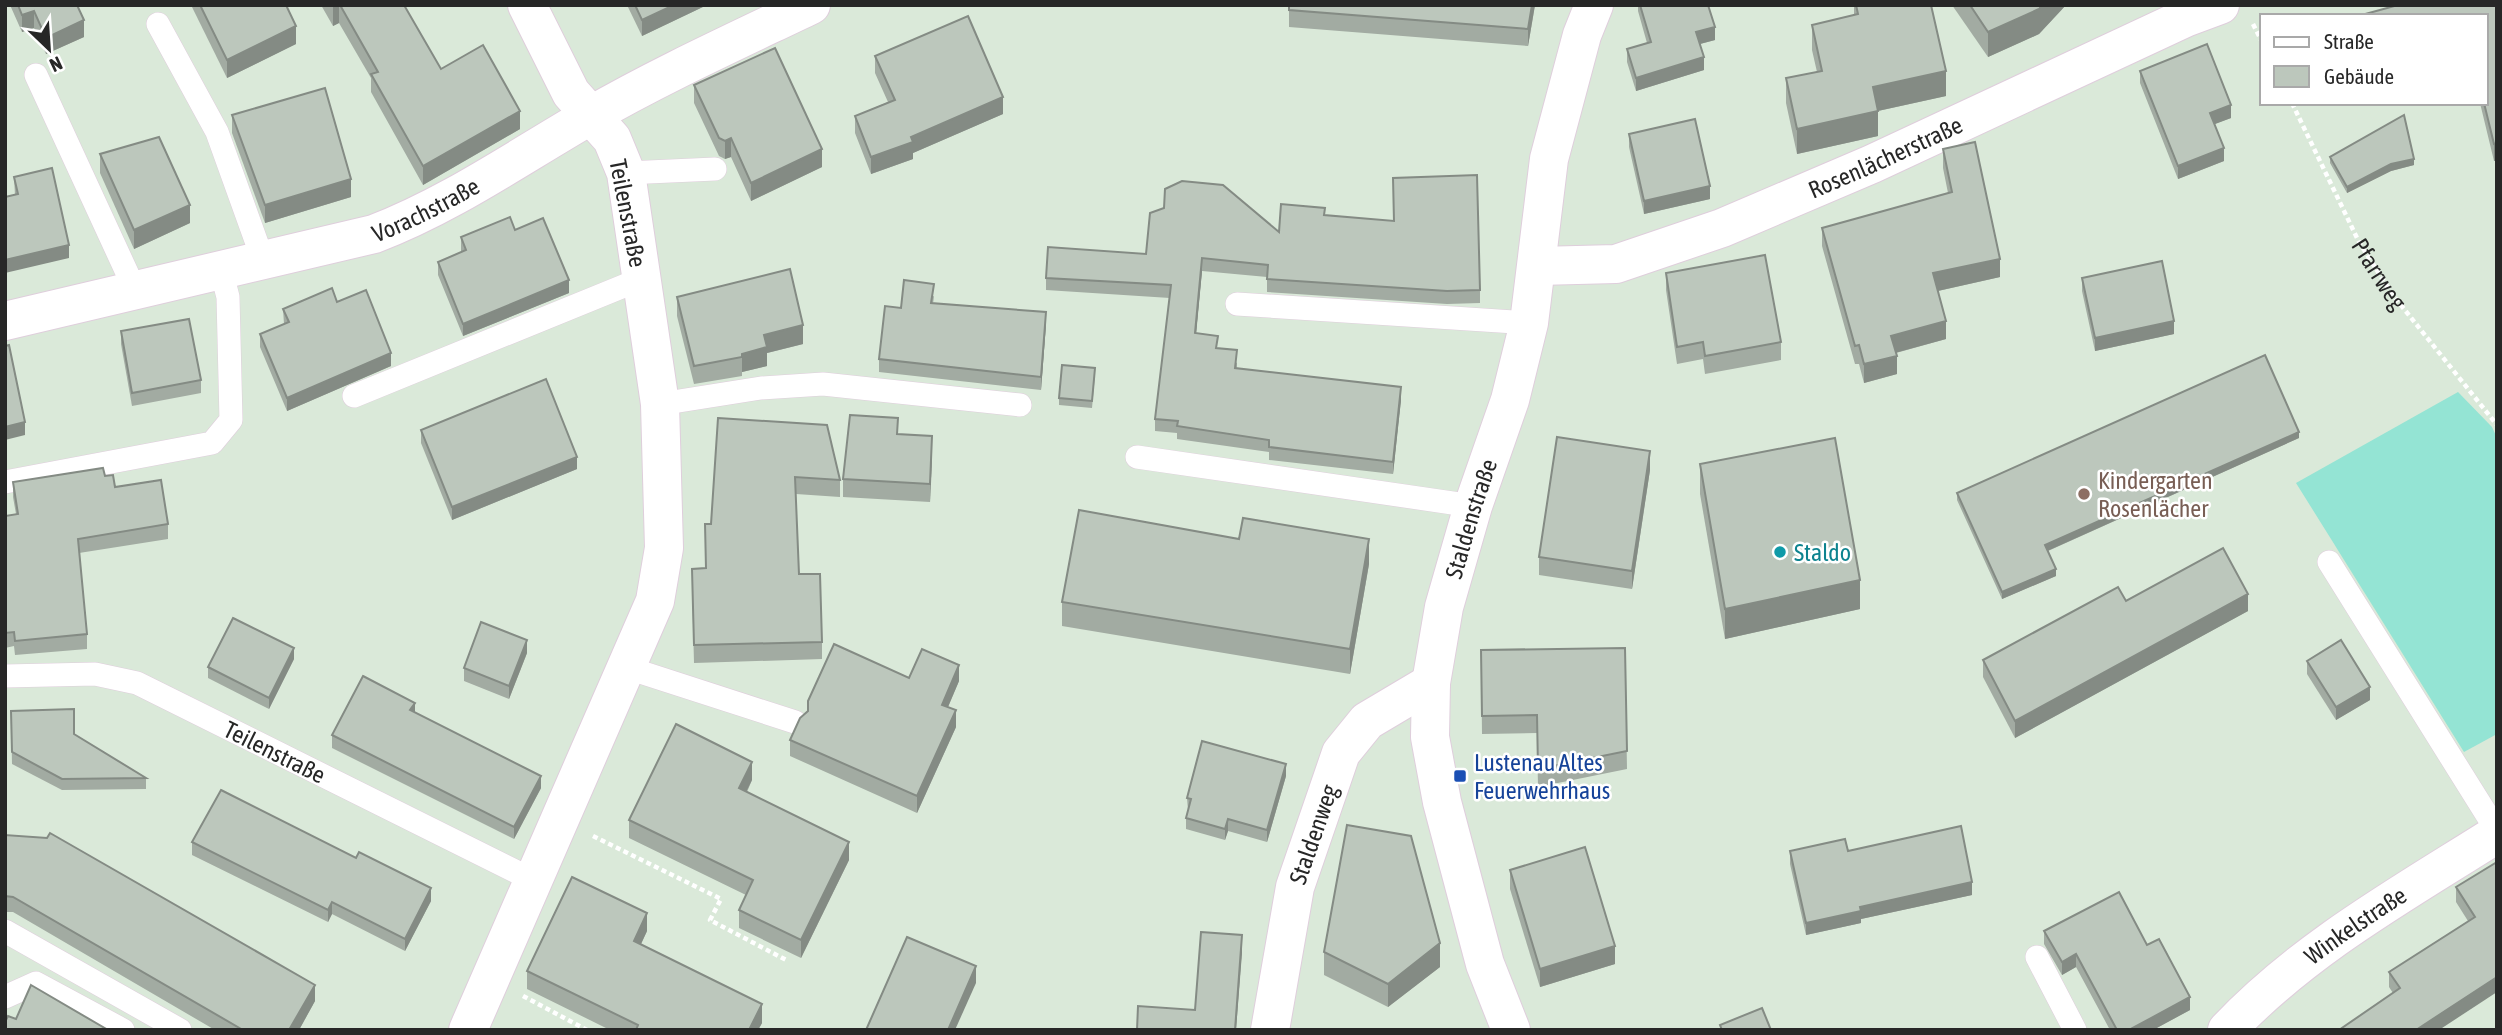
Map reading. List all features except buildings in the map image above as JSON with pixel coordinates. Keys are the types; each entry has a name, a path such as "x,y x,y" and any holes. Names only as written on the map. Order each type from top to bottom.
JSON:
{"street":[{"name":"Teilenstraße","path":"468,1030 628,668 655,601 664,548 660,404 626,173 612,139 571,93 527,5"},
{"name":"Vorachstraße","path":"5,321 374,234 408,221 442,205 590,116 811,5"},
{"name":"Staldenstraße","path":"1511,1030 1485,964 1442,802 1430,737 1431,683 1444,607 1473,506 1510,400 1529,323 1549,159 1582,35 1594,5"},
{"name":"Rosenlächerstraße","path":"1538,266 1616,264 1722,228 1872,164 2194,10"},
{"name":"Staldenweg","path":"1270,1030 1295,887 1341,753 1367,721 1431,683"},
{"name":"Winkelstraße","path":"2227,1030 2261,994 2326,942 2497,833"}],"lane":[{"path":"158,24 217,132 263,260"},
{"path":"36,75 135,290"},
{"path":"626,173 715,169"},
{"path":"5,482 212,443 231,420 228,296 221,270"},
{"path":"354,396 642,279"},
{"path":"1237,304 1529,323"},
{"path":"660,404 761,388 823,384 1020,405"},
{"path":"1137,457 1473,506"},
{"path":"2329,562 2497,833"},
{"path":"628,668 795,722"},
{"name":"Teilenstraße","path":"5,676 95,674 137,683 533,880"},
{"path":"5,931 180,1030"},
{"path":"2037,957 2075,1030"},
{"path":"5,998 36,983 123,1030"}],"path":[{"name":"Pfarrweg","path":"2293,105 2359,242 2385,283 2497,425"},
{"path":"560,820 720,899 710,920 788,961"},
{"path":"490,979 587,1030"}],"shaded area":[{"path":"2458,392 2492,427 2497,438 2497,734 2464,752 2296,483"}],"place":[{"name":"Kindergarten Rosenlächer","path":"2084,494"},
{"name":"Staldo","path":"1780,552"},
{"name":"Lustenau Altes Feuerwehrhaus","path":"1460,776"}]}
